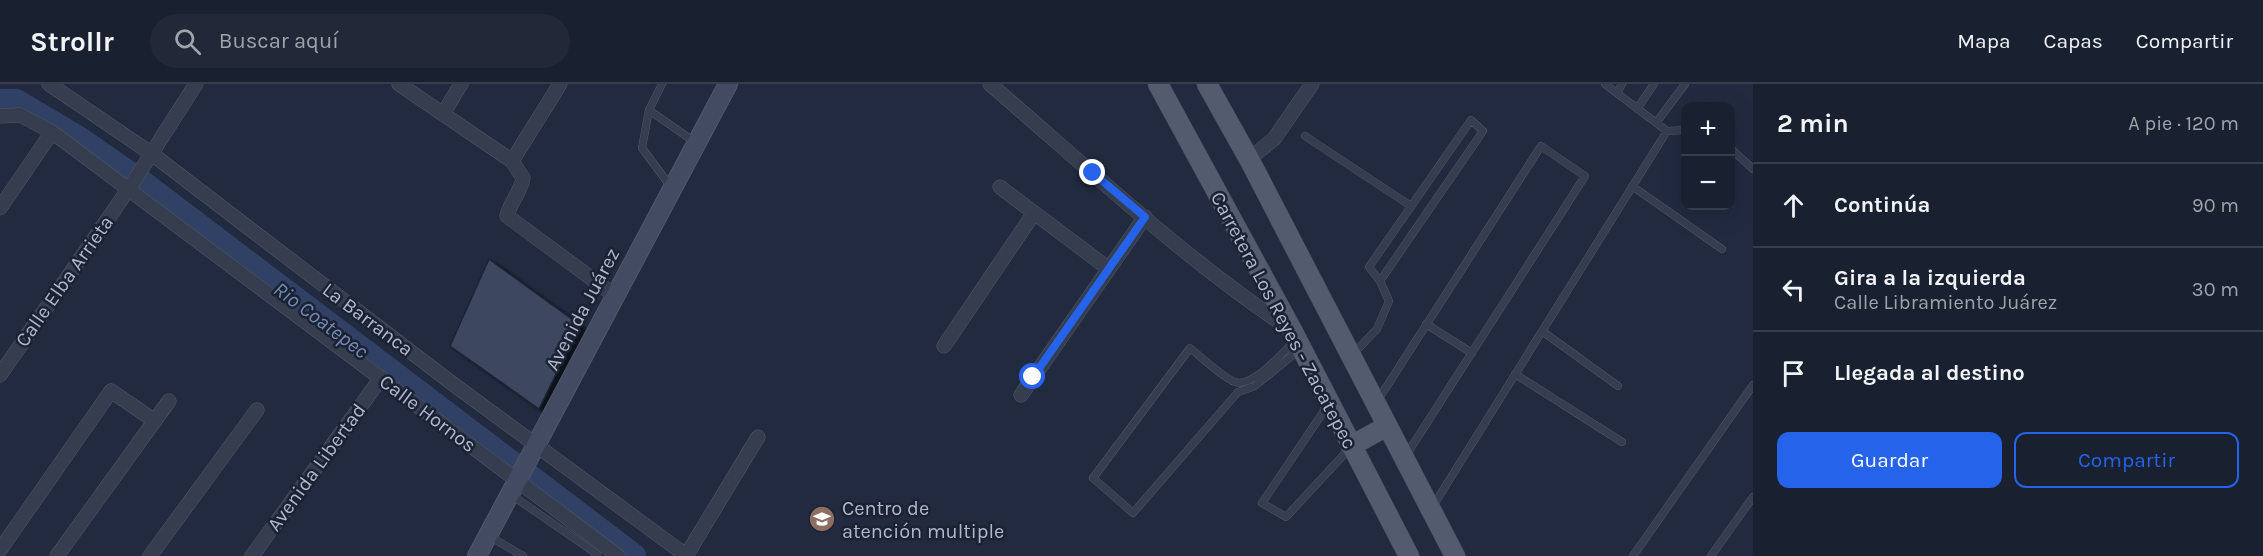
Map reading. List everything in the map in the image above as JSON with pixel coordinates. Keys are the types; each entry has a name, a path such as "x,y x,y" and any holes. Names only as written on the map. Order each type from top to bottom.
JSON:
{"main road":[{"name":"Carretera Los Reyes - Zacatepec","path":"1158,84 1296,339 1409,556"},
{"name":"Carretera Los Reyes - Zacatepec","path":"1208,84 1455,556"},
{"path":"1351,446 1387,426"}],"street":[{"name":"La Barranca","path":"49,84 151,156 453,384 533,451 687,556"},
{"name":"Calle Elba Arrieta","path":"0,375 151,156 196,84"},
{"path":"399,84 512,161 523,178 522,186 509,205 507,216 614,296"},
{"path":"443,114 461,84"},
{"path":"512,161 560,84"},
{"name":"Avenida Juárez","path":"477,556 728,84"},
{"path":"990,84 1145,217 1296,339"},
{"path":"1249,159 1274,138 1312,84"},
{"name":"Calle Hornos","path":"0,116 20,115 52,132 130,186 516,484 618,556"},
{"path":"0,208 52,132"},
{"path":"1000,187 1109,270"},
{"path":"944,346 1034,213"},
{"path":"1021,395 1145,217"},
{"name":"Avenida Libertad","path":"252,556 381,378"},
{"path":"0,550 111,391 154,421"},
{"path":"57,556 169,401"},
{"path":"150,556 257,411"},
{"path":"687,556 758,437"}],"lane":[{"path":"663,84 649,110 642,148 672,188"},
{"path":"1605,84 1667,131 1681,130"},
{"path":"1617,93 1623,84"},
{"path":"1637,109 1654,84"},
{"path":"1656,123 1685,84"},
{"path":"649,110 696,143"},
{"path":"1351,356 1377,329 1389,301 1380,281 1370,267 1471,120 1483,131 1380,281"},
{"path":"1430,510 1667,131"},
{"path":"1305,136 1411,206"},
{"path":"1375,404 1541,146 1585,176 1404,459"},
{"path":"1735,152 1753,169"},
{"path":"1632,186 1722,249"},
{"path":"1426,324 1472,353"},
{"path":"1542,331 1618,386"},
{"path":"1296,339 1256,386 1238,392 1133,513 1093,478 1190,348 1234,382 1245,383 1254,378 1296,339"},
{"path":"1515,374 1622,442"},
{"path":"1633,556 1753,385"},
{"path":"1329,402 1262,503 1286,517 1351,446"},
{"path":"516,484 597,554 595,556"},
{"path":"1711,556 1753,497"},
{"path":"488,535 523,556"}],"building":[{"path":"489,259 580,325 539,409 450,346"}],"waterway":[{"name":"Rio Coatepec","path":"0,102 16,102 80,140 147,187 633,556"}],"place":[{"name":"Centro de atención multiple","path":"822,519"}],"route":[{"path":"1033,377 1145,217 1093,173"}]}
